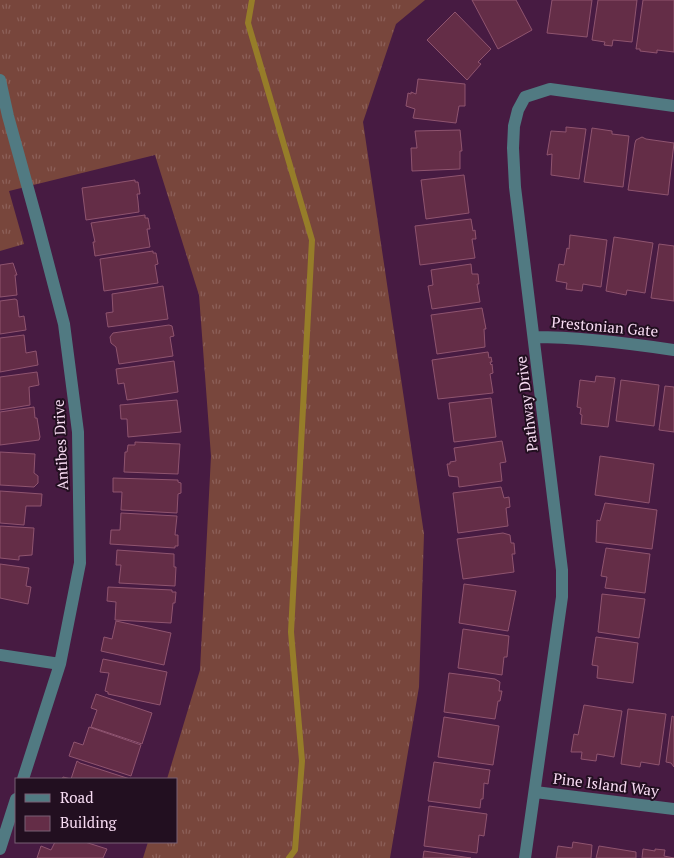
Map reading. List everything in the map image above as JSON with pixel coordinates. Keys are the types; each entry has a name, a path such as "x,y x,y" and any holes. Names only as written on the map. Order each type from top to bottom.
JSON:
{"street":[{"name":"Antibes Drive","path":"0,80 64,324 78,432 80,563 60,664 23,778"},
{"name":"Pathway Drive","path":"525,858 562,597 562,570 515,187 514,126 518,110 525,97 550,88 674,106"},
{"name":"Prestonian Gate","path":"534,337 604,340 674,350"},
{"path":"0,654 60,664"},
{"name":"Pine Island Way","path":"535,792 674,809"},
{"path":"0,849 15,802"}],"green space":[{"path":"0,0 425,0 396,24 363,122 424,534 419,687 390,858 143,858 148,843 178,843 178,778 167,778 200,670 211,456 199,295 155,155 9,191 24,244 0,251"}],"building":[{"path":"472,0 516,0 532,30 498,49"},
{"path":"552,0 592,0 587,37 547,33"},
{"path":"598,0 637,0 632,42 613,40 612,46 604,45 605,42 592,40"},
{"path":"643,0 674,0 674,52 657,50 657,53 636,49"},
{"path":"455,12 491,49 478,62 481,64 467,80 427,40"},
{"path":"418,79 465,84 465,106 459,106 456,123 413,118 415,109 406,106 408,93 416,94"},
{"path":"566,127 586,129 579,179 551,175 552,154 547,155 551,131 566,132"},
{"path":"592,128 612,131 612,134 629,136 623,187 584,182"},
{"path":"460,130 462,151 460,151 460,169 412,171 411,148 417,148 415,131"},
{"path":"642,137 674,143 668,195 628,190 635,143 636,140"},
{"path":"464,175 469,213 426,219 421,180"},
{"path":"135,180 135,182 138,182 140,194 137,194 139,212 86,220 82,188"},
{"path":"145,215 145,218 148,218 150,229 147,229 150,247 95,256 93,242 95,242 91,223"},
{"path":"471,219 476,239 472,239 475,258 420,265 415,226"},
{"path":"570,235 607,240 601,287 583,284 582,291 566,289 567,283 556,281 559,264 564,265 567,248 569,249"},
{"path":"614,237 653,243 645,293 627,290 626,295 606,291"},
{"path":"659,244 674,246 674,301 651,298"},
{"path":"153,251 153,253 156,253 158,264 155,265 158,283 104,291 100,259"},
{"path":"13,263 17,275 15,275 17,295 0,297 0,265"},
{"path":"471,264 472,274 478,274 479,284 477,284 480,302 432,309 428,286 433,285 431,270"},
{"path":"163,286 168,319 108,327 106,313 113,312 112,294"},
{"path":"17,300 19,317 24,316 26,330 0,334 0,301"},
{"path":"482,308 486,329 484,329 485,347 437,354 431,315"},
{"path":"172,326 174,336 170,337 173,356 119,364 116,347 111,343 110,337 113,333"},
{"path":"24,335 26,353 36,351 38,365 0,372 0,338"},
{"path":"488,352 492,362 490,362 493,373 490,374 493,393 438,399 432,360"},
{"path":"174,361 178,392 127,400 124,383 118,384 116,369"},
{"path":"37,372 39,385 29,387 30,405 0,410 0,377"},
{"path":"596,376 615,378 608,427 581,424 581,408 577,407 580,380 595,382"},
{"path":"621,380 659,385 654,426 616,421"},
{"path":"665,386 674,387 674,432 659,430"},
{"path":"491,398 496,437 454,442 449,403"},
{"path":"177,400 181,432 128,437 127,419 121,419 120,405"},
{"path":"34,407 39,440 0,445 0,412"},
{"path":"502,441 506,462 500,463 502,481 459,487 458,477 449,476 447,464 456,461 454,448"},
{"path":"135,442 180,444 178,474 124,472 125,452 127,452 128,445 135,445"},
{"path":"0,452 35,454 34,473 38,476 38,483 34,487 0,485"},
{"path":"600,456 654,464 649,503 595,495"},
{"path":"113,478 178,480 181,483 181,493 178,494 177,513 121,510 122,492 113,492"},
{"path":"501,487 504,498 509,497 510,507 506,508 508,526 458,533 453,493"},
{"path":"0,491 42,494 41,506 26,506 24,525 0,523"},
{"path":"605,503 657,510 652,549 596,542 597,520 600,521"},
{"path":"121,513 177,516 175,535 178,535 178,546 175,546 175,548 110,544 111,530 120,530"},
{"path":"0,526 34,528 32,555 19,556 19,560 0,558"},
{"path":"503,533 510,535 511,543 514,543 515,554 512,554 514,572 463,579 457,539"},
{"path":"606,548 650,554 645,593 605,588 607,577 601,576"},
{"path":"117,550 174,554 174,567 176,567 175,586 119,583 121,565 116,565"},
{"path":"0,564 29,568 26,586 31,587 28,604 0,598"},
{"path":"464,584 516,591 508,631 459,623"},
{"path":"108,587 172,590 172,592 176,592 171,623 115,620 116,602 107,601"},
{"path":"602,594 645,599 639,638 598,632"},
{"path":"116,621 171,633 164,665 101,651 104,637 112,639"},
{"path":"463,629 509,636 507,657 504,657 502,675 458,668"},
{"path":"596,637 638,643 633,683 597,678 598,666 592,665"},
{"path":"103,659 167,672 160,705 108,694 105,691 109,673 100,672"},
{"path":"449,673 495,679 500,682 499,691 502,691 495,719 444,712"},
{"path":"96,694 152,713 142,744 91,727 97,710 91,708"},
{"path":"584,705 622,711 614,757 597,754 596,761 581,759 582,752 571,752 574,734 578,735"},
{"path":"628,709 666,714 659,765 641,762 640,767 621,764"},
{"path":"672,716 674,717 674,767 671,763 666,762"},
{"path":"444,717 499,726 493,765 438,757"},
{"path":"89,727 141,745 131,776 69,756 74,742 83,745"},
{"path":"77,761 127,778 71,778"},
{"path":"434,762 490,770 488,784 484,783 483,799 481,799 480,808 428,801"},
{"path":"429,806 487,814 484,836 479,835 477,853 424,846"},
{"path":"573,842 592,845 591,858 556,858 558,846 572,848"},
{"path":"54,843 88,843 107,849 103,858 37,858 41,846 51,850"},
{"path":"599,846 636,852 636,858 596,858"},
{"path":"643,849 665,850 664,856 674,858 642,858"},
{"path":"424,851 471,858 423,858"}],"waterway":[{"path":"252,0 248,23 312,240 291,632 302,761 295,850 289,858"}]}
